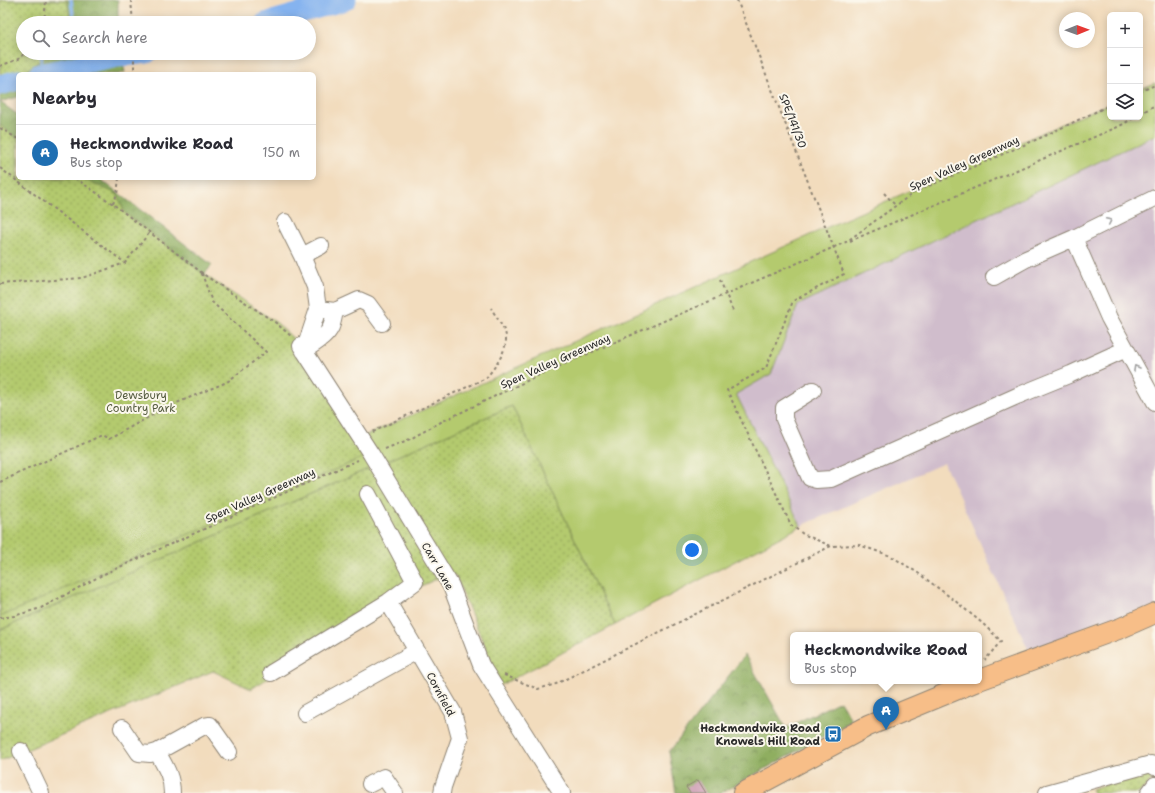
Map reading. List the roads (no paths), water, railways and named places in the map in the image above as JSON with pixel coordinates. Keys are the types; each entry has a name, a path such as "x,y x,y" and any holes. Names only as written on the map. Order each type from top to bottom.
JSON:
{"main road":[{"path":"982,673 1121,628 1155,613"},
{"path":"743,793 766,786 868,726 958,684"}],"street":[{"path":"994,276 1026,259 1074,238 1155,198"},
{"path":"285,222 315,287 318,309 303,349"},
{"path":"1074,238 1109,318 1155,402"},
{"path":"302,256 321,246"},
{"path":"318,309 335,311 360,300 368,304 382,322"},
{"path":"303,349 320,339 327,332 331,326 335,311"},
{"name":"Carr Lane","path":"303,349 371,454 451,586 481,665 562,793"},
{"path":"813,390 784,408 784,419 810,478 816,480 831,479 1126,349"},
{"path":"271,673 388,602 415,582 368,494"},
{"name":"Cornfield","path":"388,602 453,712 460,738 442,793"},
{"path":"305,713 417,651"},
{"path":"122,728 139,753 150,754 157,752 204,726 210,725 228,752"},
{"path":"21,751 41,793"},
{"path":"157,752 168,772 172,783 172,793"},
{"path":"1047,793 1151,764 1155,767"},
{"path":"370,784 384,777 395,793"},
{"path":"1149,793 1155,785"}],"waterway":[{"path":"71,0 73,16"},
{"path":"290,16 346,0"},
{"path":"40,72 41,60"},
{"path":"48,72 103,60"},
{"path":"0,85 16,81"}],"place":[{"name":"Heckmondwike Road","path":"886,730"},
{"name":"Heckmondwike Road Knowels Hill Road","path":"833,734"}],"park label":[{"name":"Dewsbury Country Park","path":"141,401"}]}
